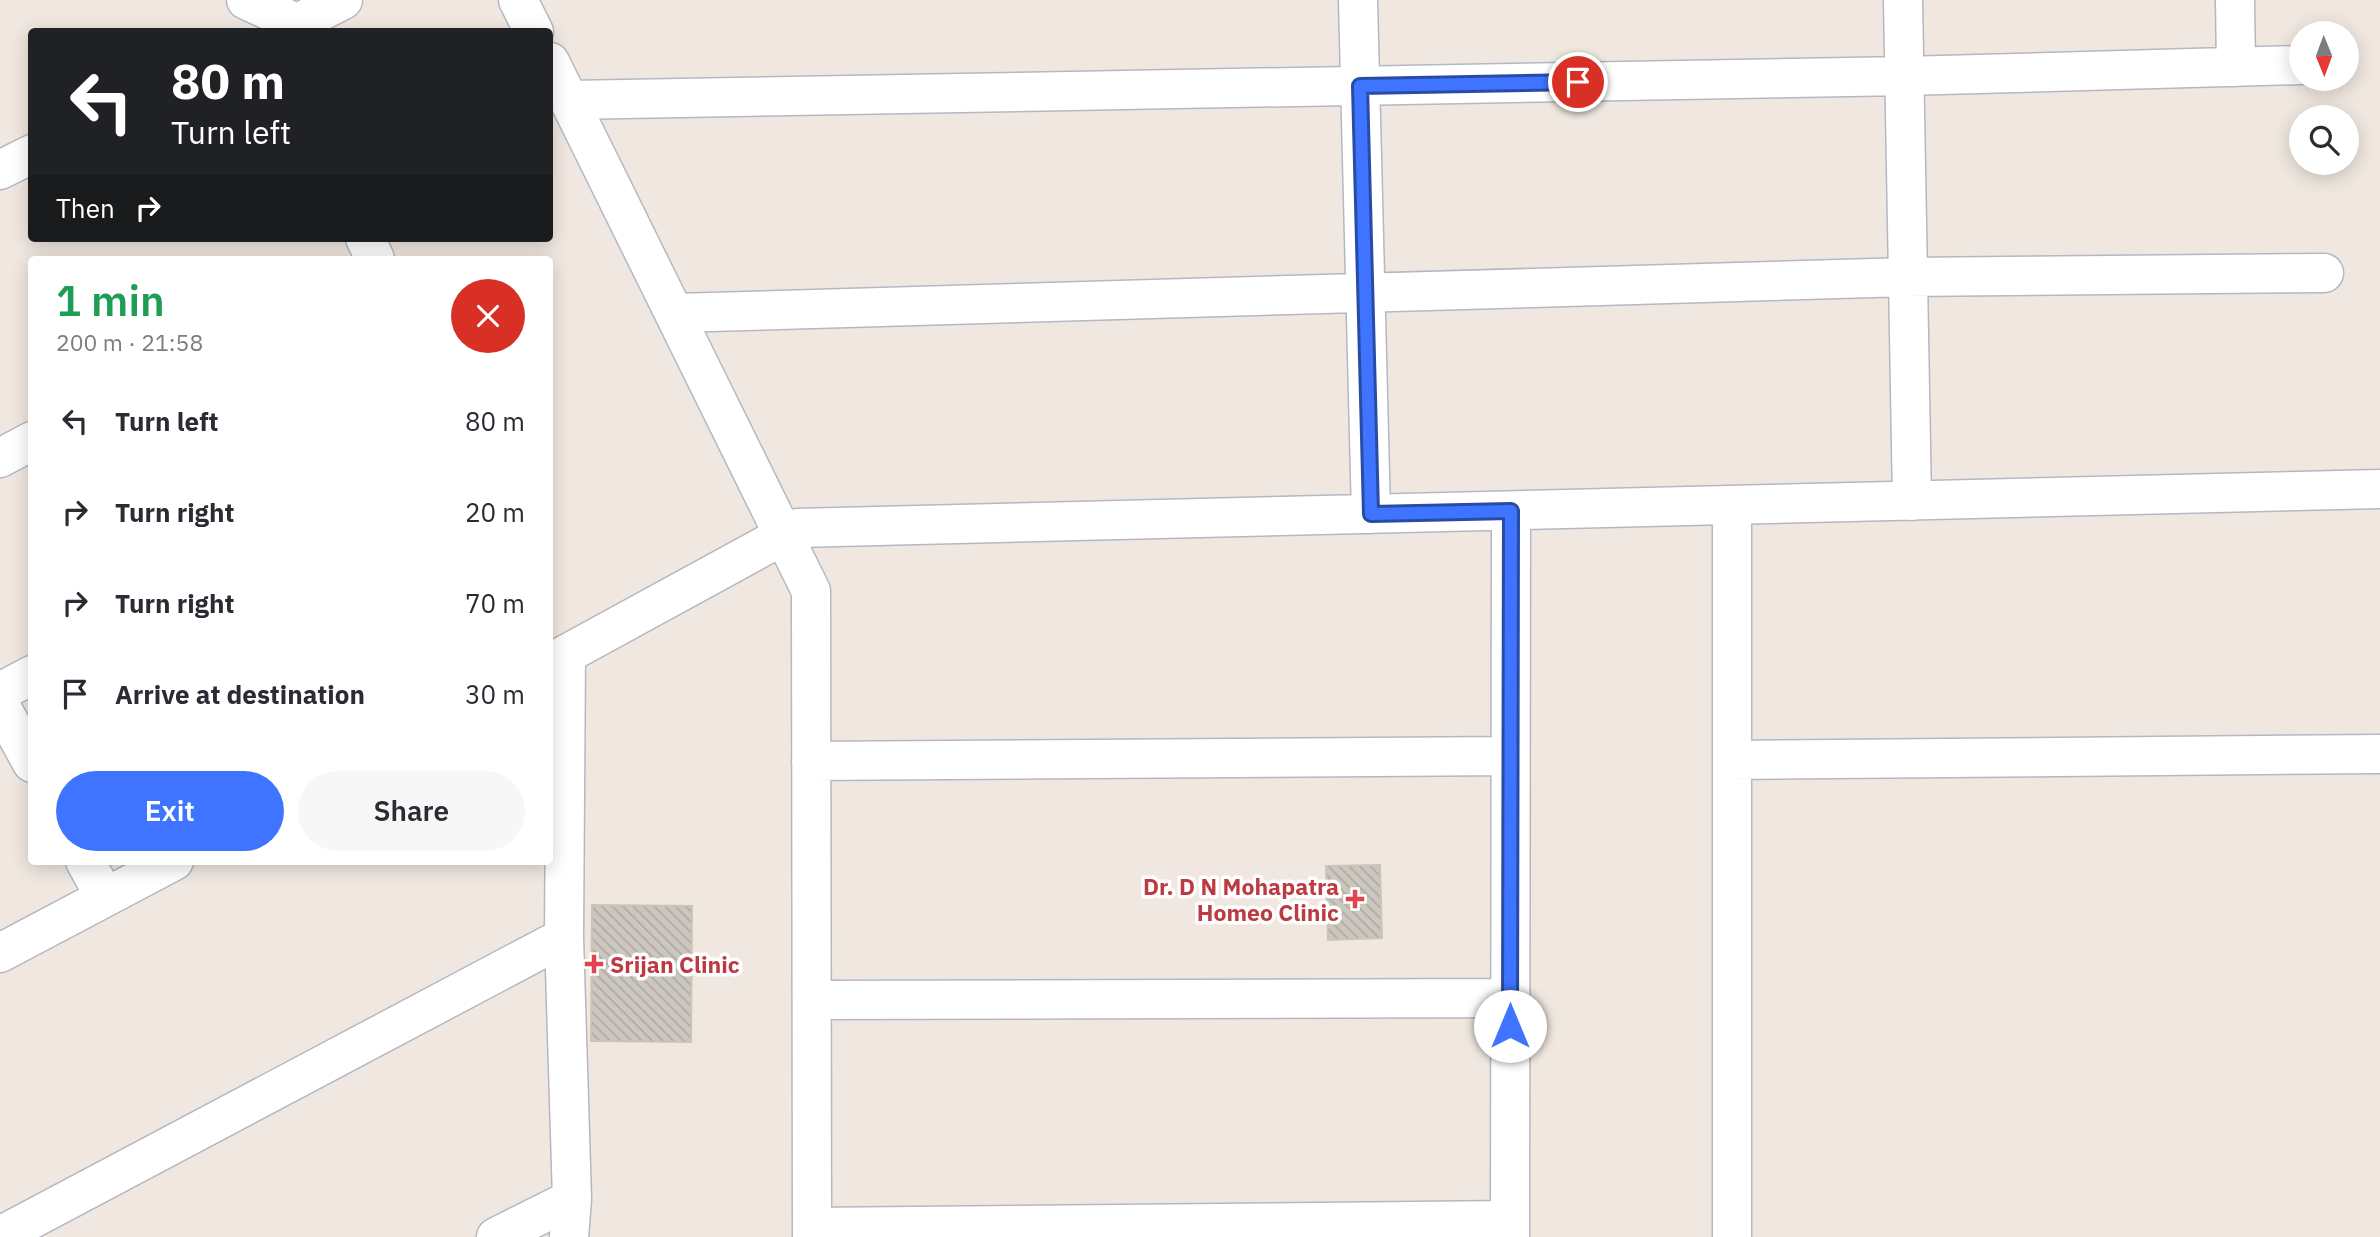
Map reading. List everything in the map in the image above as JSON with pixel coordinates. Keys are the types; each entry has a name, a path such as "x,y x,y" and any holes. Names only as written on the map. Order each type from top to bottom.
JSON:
{"street":[{"path":"246,0 288,27 343,0"},
{"path":"518,0 532,28"},
{"path":"1358,0 1371,514"},
{"path":"1903,0 1912,501"},
{"path":"2235,0 2236,67"},
{"path":"569,100 1904,76 2289,65"},
{"path":"553,68 811,591 812,1232 1510,1229 1511,511"},
{"path":"0,170 28,156"},
{"path":"675,313 1908,277 2324,273"},
{"path":"0,458 28,443"},
{"path":"569,1237 572,1199 558,658 797,528 2380,489"},
{"path":"1732,505 1732,1237"},
{"path":"0,692 28,677"},
{"path":"0,705 28,755"},
{"path":"1732,760 2380,754"},
{"path":"811,761 1510,757"},
{"path":"87,865 105,897"},
{"path":"0,953 166,865"},
{"path":"0,1236 564,937"},
{"path":"812,1000 1510,998"},
{"path":"496,1237 572,1199"}],"building":[{"path":"1380,865 1382,938 1328,940 1326,866"},
{"path":"592,905 692,906 691,1042 591,1041"}],"place":[{"name":"Dr. D N Mohapatra Homeo Clinic","path":"1355,899"},
{"name":"Srijan Clinic","path":"594,964"}],"route":[{"path":"1510,1026 1511,511 1371,514 1360,86 1578,82"}]}
